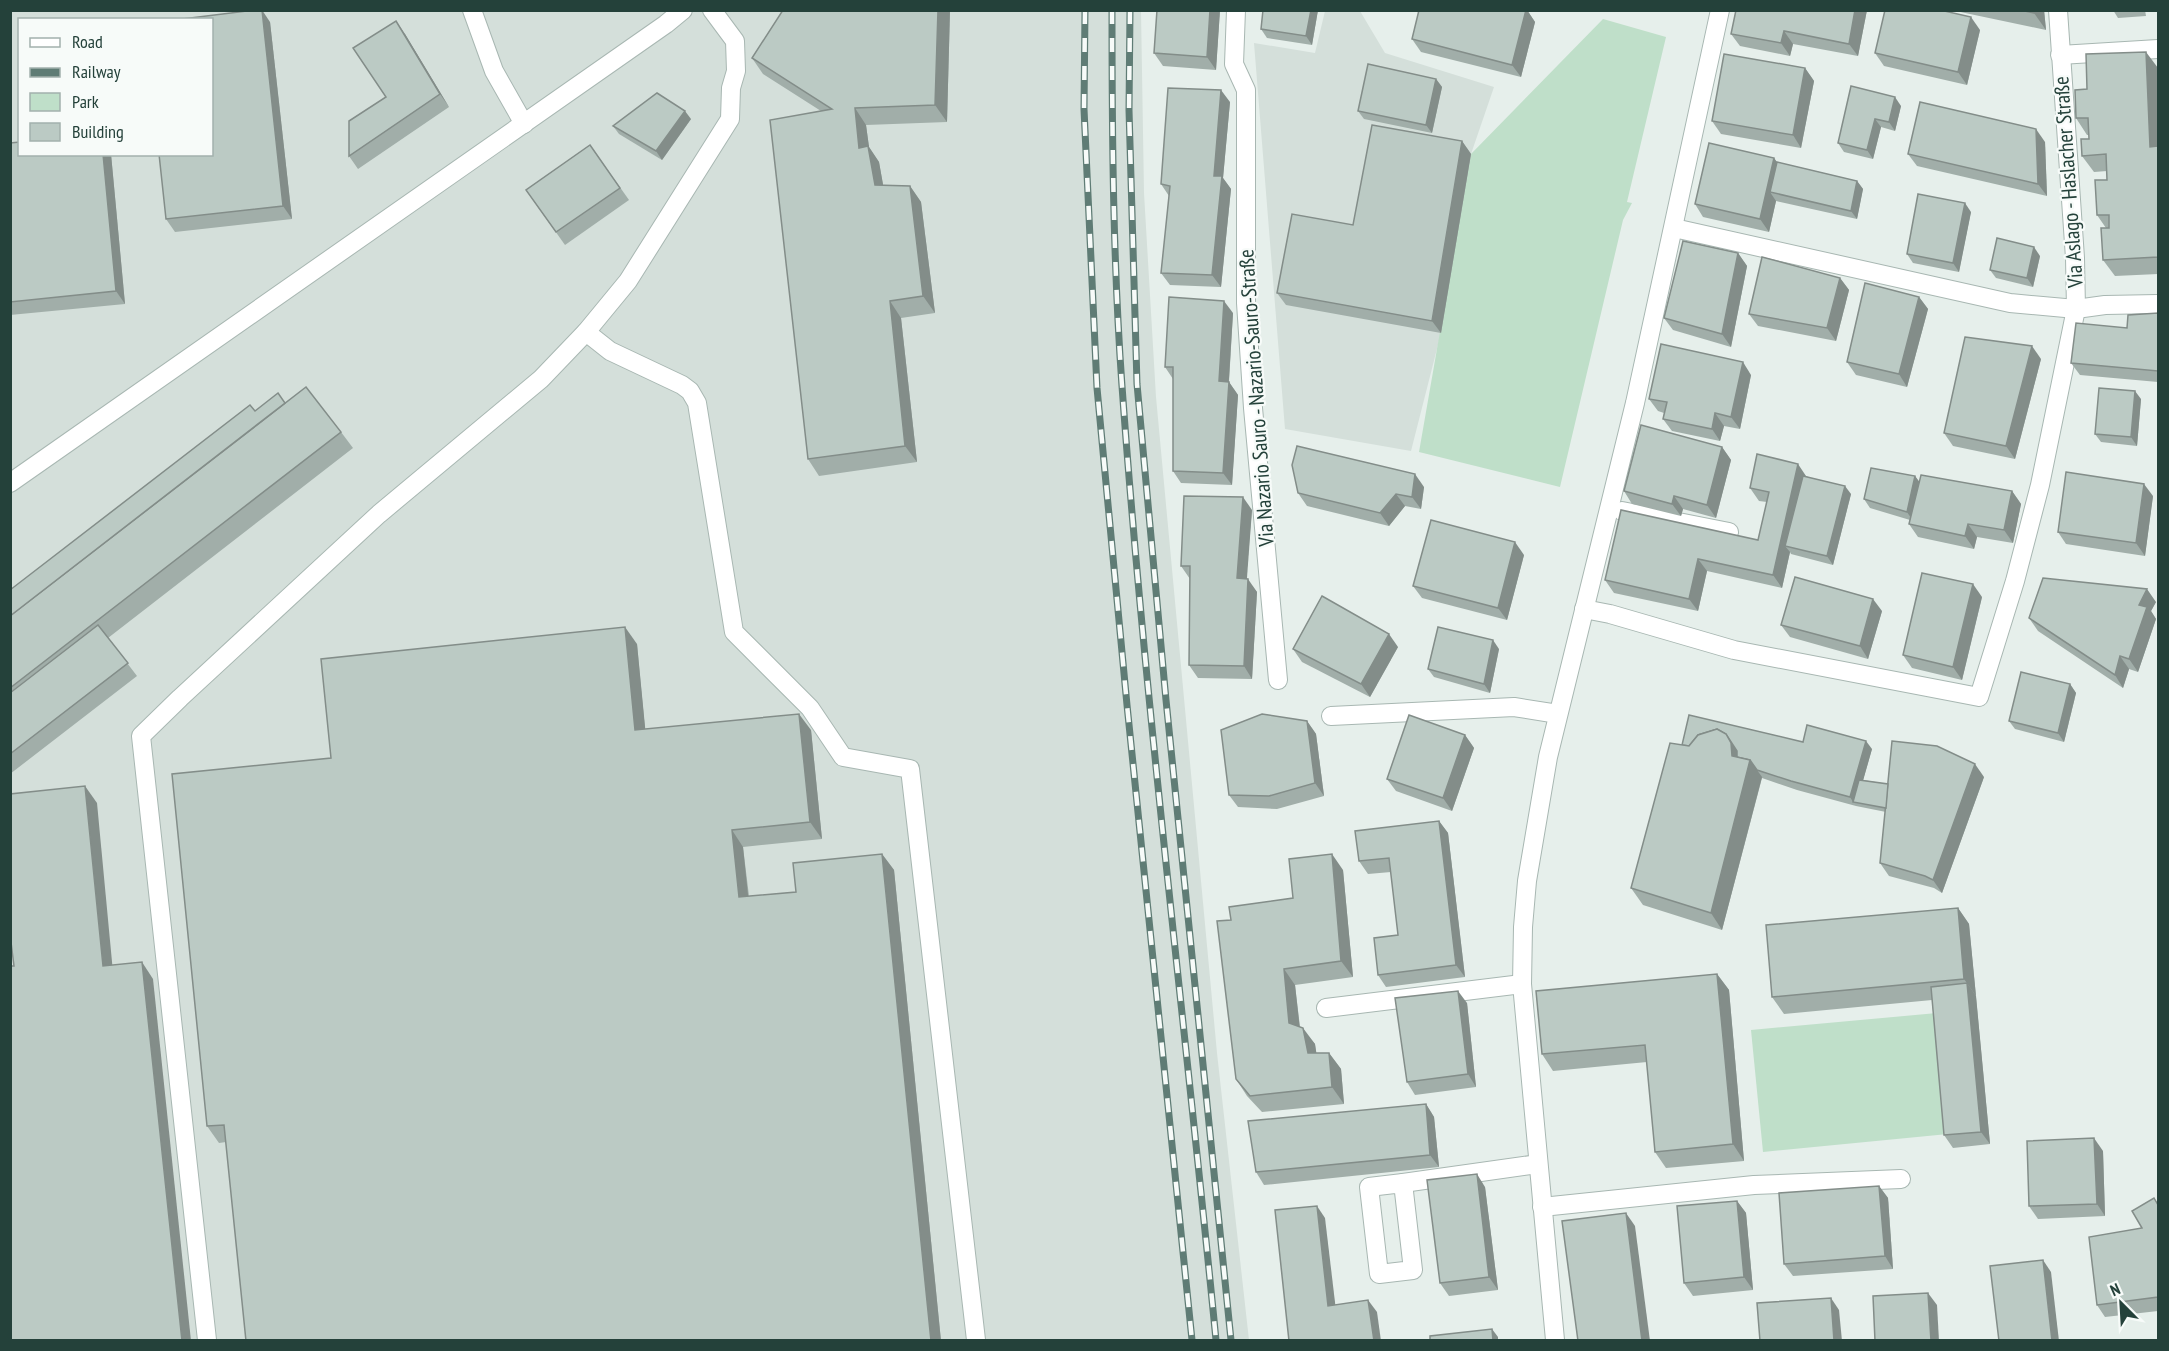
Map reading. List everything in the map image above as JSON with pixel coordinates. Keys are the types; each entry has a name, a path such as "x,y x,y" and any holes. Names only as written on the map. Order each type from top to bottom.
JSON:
{"street":[{"path":"472,10 494,71 524,124"},
{"path":"10,483 524,124 666,24 682,10"},
{"path":"207,1341 141,736 379,514 541,379 586,332 628,281 730,119 731,88 736,71 735,41 712,10"},
{"name":"Via Nazario Sauro - Nazario-Sauro-Straße","path":"1236,10 1234,64 1246,90 1246,303 1252,397 1278,680"},
{"path":"1555,1341 1522,984 1527,881 1548,757 1635,403 1720,10"},
{"name":"Via Aslago - Haslacher Straße","path":"1584,609 1610,614 1734,650 1978,697 2015,581 2040,485 2076,309 2075,258 2058,10"},
{"name":"Via Aslago - Haslacher Straße","path":"2060,55 2158,49"},
{"path":"1674,228 2010,303 2076,309"},
{"name":"Via Aslago - Haslacher Straße","path":"2076,309 2105,305 2158,304"},
{"path":"586,332 610,351 682,385 690,391 697,403 734,632 810,708 843,757 910,770 976,1341"},
{"path":"1609,508 1729,532"},
{"path":"1331,716 1515,707 1558,714"},
{"path":"1326,1008 1522,984"},
{"path":"1403,1183 1413,1270 1379,1274 1369,1188 1403,1183 1538,1164"},
{"path":"1542,1207 1754,1185 1901,1179"}],"shaded area":[{"path":"10,11 1141,11 1144,193 1156,397 1217,1053 1249,1340 11,1340"},
{"path":"1325,11 1360,11 1385,53 1494,87 1471,154 1441,333 1411,451 1285,429 1254,43 1315,53"}],"green space":[{"path":"1603,19 1666,37 1627,202 1632,203 1623,220 1560,487 1419,452 1471,154"},
{"path":"1937,1013 1948,1134 1763,1152 1751,1030"}],"building":[{"path":"262,10 283,206 166,219 159,156 213,156 213,18 190,18"},
{"path":"783,10 938,10 935,105 855,108 859,148 868,146 875,185 910,186 923,296 890,301 905,446 808,459 770,120 832,109 752,58"},
{"path":"1157,10 1210,10 1207,57 1154,53"},
{"path":"1263,10 1311,10 1306,36 1261,29"},
{"path":"1419,10 1526,10 1512,65 1412,39"},
{"path":"1736,10 1855,10 1849,44 1784,31 1781,43 1731,34"},
{"path":"1885,10 1940,10 1971,17 1958,72 1875,53"},
{"path":"396,21 440,94 349,156 349,121 386,97 353,48"},
{"path":"2146,52 2150,147 2158,146 2158,257 2103,260 2101,228 2109,228 2109,215 2097,215 2095,180 2107,180 2106,154 2082,156 2081,139 2089,139 2088,118 2076,118 2075,90 2087,89 2086,54"},
{"path":"1724,54 1805,68 1793,135 1712,121"},
{"path":"1368,64 1436,79 1426,125 1358,111"},
{"path":"1851,86 1895,97 1889,122 1875,119 1867,150 1838,143"},
{"path":"1168,88 1221,90 1214,176 1222,176 1212,275 1161,273 1170,186 1161,184"},
{"path":"657,93 685,111 656,151 613,126"},
{"path":"1920,102 2036,129 2038,184 1908,154"},
{"path":"1372,125 1462,141 1432,321 1277,293 1292,214 1353,225"},
{"path":"18,142 18,156 103,156 116,291 10,302 10,143"},
{"path":"1709,143 1774,158 1760,219 1695,204"},
{"path":"590,145 620,188 556,232 526,190"},
{"path":"1777,162 1857,181 1851,211 1770,192"},
{"path":"1918,194 1965,203 1953,263 1907,254"},
{"path":"1997,238 2034,247 2027,278 1990,270"},
{"path":"1683,241 1738,253 1722,334 1664,318"},
{"path":"1762,257 1840,278 1827,328 1749,314"},
{"path":"1865,283 1919,297 1899,374 1847,362"},
{"path":"1169,297 1224,301 1219,381 1229,382 1223,473 1173,471 1173,367 1165,367"},
{"path":"2158,313 2158,371 2071,363 2076,323 2127,328 2128,315"},
{"path":"1965,337 2032,346 2006,446 1944,433"},
{"path":"1661,344 1743,362 1731,417 1715,413 1712,429 1663,419 1667,402 1649,399"},
{"path":"306,387 341,432 10,688 10,616"},
{"path":"2099,388 2135,391 2131,437 2095,434"},
{"path":"278,393 285,403 10,616 10,590 250,405 255,411"},
{"path":"1641,425 1722,447 1707,505 1674,496 1672,504 1624,491"},
{"path":"1297,446 1415,474 1412,497 1396,494 1380,513 1298,493 1292,465"},
{"path":"1757,454 1798,464 1773,575 1698,559 1689,599 1605,580 1621,510 1758,540 1769,492 1750,488"},
{"path":"1871,468 1915,476 1907,512 1864,499"},
{"path":"2066,472 2144,484 2136,543 2058,532"},
{"path":"1921,475 2012,491 2004,530 1968,524 1965,536 1909,524"},
{"path":"1803,476 1845,486 1827,556 1785,546"},
{"path":"1184,496 1243,497 1237,578 1248,579 1244,666 1189,665 1190,566 1181,566"},
{"path":"1431,520 1515,542 1498,608 1413,586"},
{"path":"1922,573 1973,584 1953,667 1903,655"},
{"path":"1795,577 1873,599 1860,646 1781,625"},
{"path":"2043,578 2147,589 2139,605 2147,607 2129,659 2120,656 2115,675 2029,618"},
{"path":"1322,596 1389,634 1361,684 1293,649"},
{"path":"98,625 128,663 10,754 10,693"},
{"path":"625,627 635,730 799,714 810,822 732,830 739,897 796,892 793,863 882,854 931,1341 246,1341 224,1125 207,1126 172,774 331,758 321,659"},
{"path":"1438,627 1493,640 1484,684 1428,669"},
{"path":"2021,672 2070,684 2058,733 2009,721"},
{"path":"1262,714 1307,721 1315,783 1269,796 1229,795 1221,730"},
{"path":"1409,715 1465,735 1443,798 1387,779"},
{"path":"1689,715 1803,742 1807,725 1866,741 1850,797 1757,770 1750,760 1737,757 1737,751 1726,734 1717,729 1698,735 1689,746 1682,745"},
{"path":"1717,729 1726,734 1731,743 1732,756 1750,760 1711,913 1631,888 1670,743 1689,746 1698,735"},
{"path":"1892,741 1937,746 1975,764 1933,880 1880,863"},
{"path":"1859,780 1888,784 1886,808 1853,802"},
{"path":"85,786 103,966 142,962 182,1341 10,1341 10,966 14,966 10,934 10,794"},
{"path":"1439,821 1456,965 1378,975 1374,938 1398,935 1389,858 1359,861 1355,831"},
{"path":"1332,854 1341,961 1284,969 1289,1023 1303,1028 1308,1053 1329,1053 1332,1087 1250,1096 1236,1079 1217,921 1231,920 1229,907 1293,898 1289,859"},
{"path":"1958,908 1964,979 1772,997 1766,925"},
{"path":"1717,974 1733,1144 1655,1152 1645,1045 1542,1054 1536,991"},
{"path":"1967,983 1981,1132 1944,1135 1931,987"},
{"path":"1458,991 1468,1074 1407,1082 1395,998"},
{"path":"1426,1104 1430,1155 1256,1172 1248,1121"},
{"path":"2094,1138 2097,1204 2029,1206 2027,1141"},
{"path":"1477,1174 1489,1277 1440,1283 1427,1180"},
{"path":"1879,1186 1885,1256 1784,1264 1779,1193"},
{"path":"2154,1198 2158,1205 2158,1297 2097,1305 2089,1237 2142,1228 2132,1211"},
{"path":"1737,1201 1744,1277 1684,1283 1677,1206"},
{"path":"1317,1206 1328,1306 1368,1300 1374,1341 1289,1341 1275,1210"},
{"path":"1626,1213 1642,1341 1578,1341 1562,1221"},
{"path":"2043,1260 2052,1341 1999,1341 1990,1266"},
{"path":"1928,1293 1931,1341 1875,1341 1873,1296"},
{"path":"1831,1298 1834,1341 1760,1341 1757,1303"},
{"path":"1492,1329 1493,1341 1430,1341 1430,1336"}],"railway":[{"path":"1085,10 1084,109 1097,388 1192,1340"},
{"path":"1112,10 1117,292 1131,506 1216,1340"},
{"path":"1130,10 1129,110 1137,384 1166,700 1231,1340"}]}
